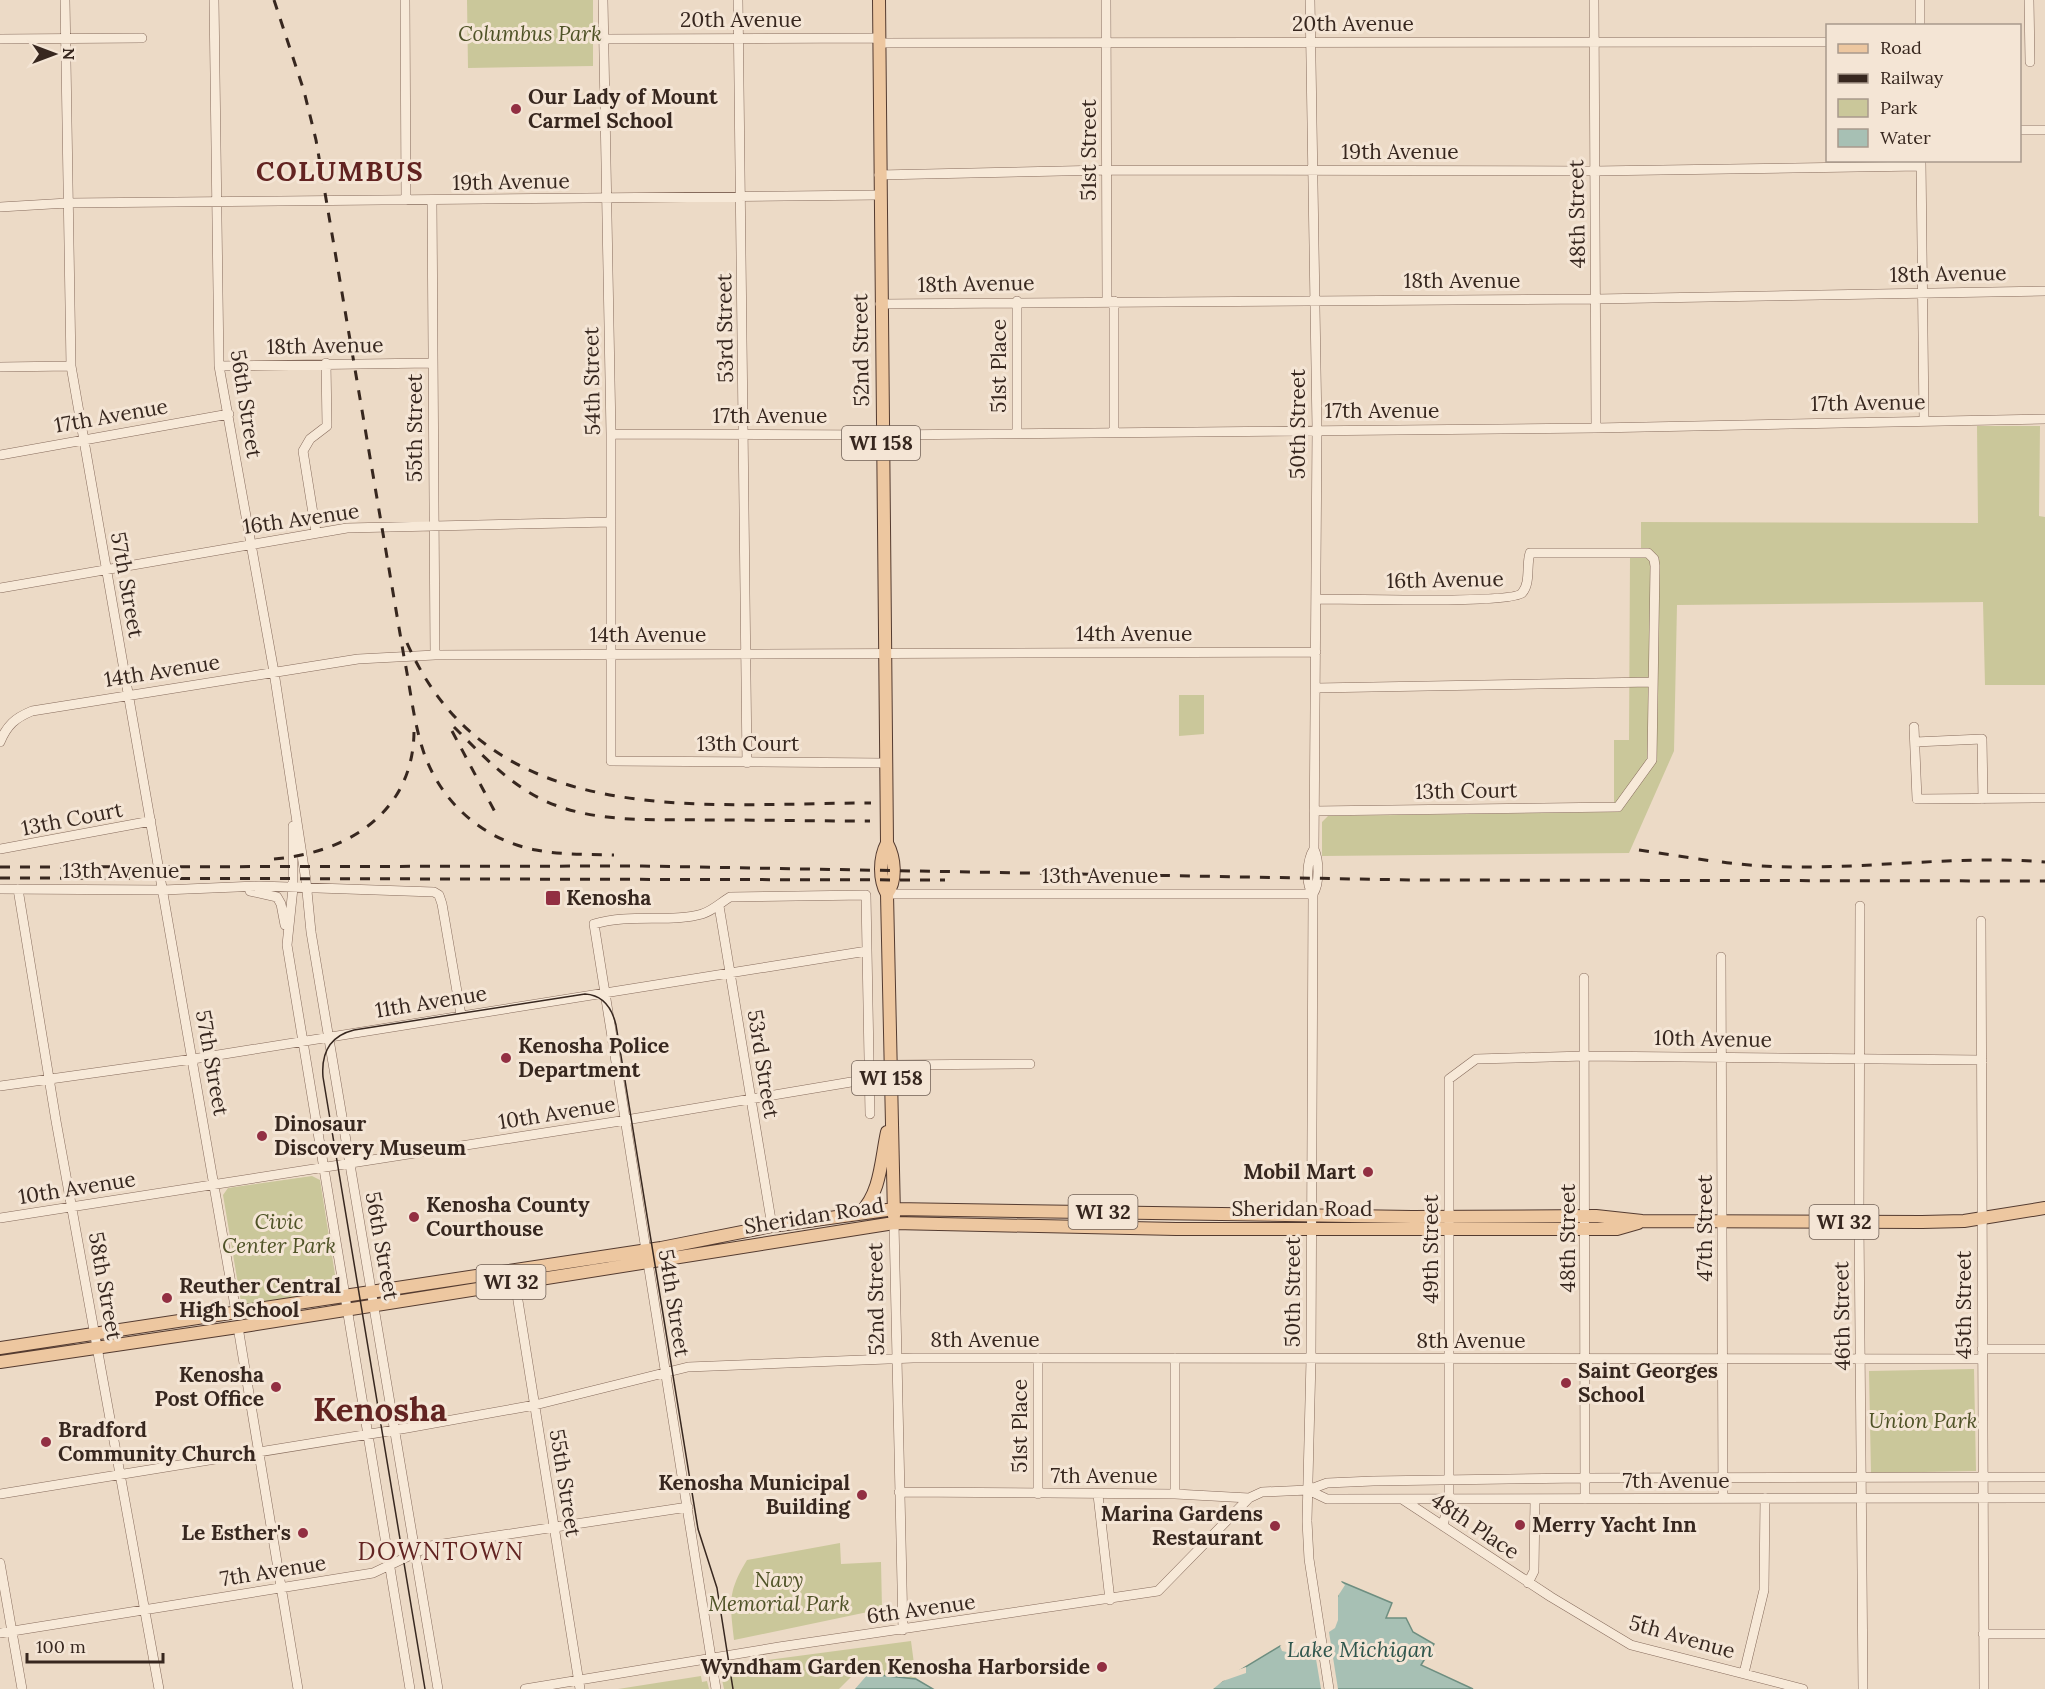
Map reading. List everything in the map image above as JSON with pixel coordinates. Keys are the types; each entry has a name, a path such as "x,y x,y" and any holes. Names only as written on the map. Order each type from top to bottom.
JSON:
{"main road":[{"name":"52nd Street","path":"879,0 885,763 886,843 892,853 893,886 887,894 894,1223"},
{"path":"860,1213 871,1202 875,1192 891,1110"},
{"name":"Sheridan Road","path":"0,1362 238,1327 515,1282 648,1255 772,1226 894,1209 1312,1215 1448,1221 1586,1222 1617,1228 1642,1221 1933,1222 1983,1218 2045,1208"},
{"name":"Sheridan Road","path":"0,1348 372,1292 894,1223 1312,1229 1448,1221"}],"street":[{"name":"57th Street","path":"65,0 71,366 105,569 216,1186 236,1312"},
{"name":"56th Street","path":"214,0 219,366 274,672 307,889 311,932 438,1689"},
{"path":"405,0 406,200"},
{"name":"54th Street","path":"603,0 612,434 611,761"},
{"name":"53rd Street","path":"738,0 747,763"},
{"name":"51st Street","path":"1106,0 1107,170 1114,431"},
{"name":"50th Street","path":"1310,0 1316,300 1317,599 1314,849 1309,856 1309,888 1313,894 1311,1359 1307,1530 1329,1689"},
{"name":"48th Street","path":"1594,0 1596,428"},
{"path":"1920,0 1920,24"},
{"path":"2029,0 2030,62"},
{"path":"0,39 142,38"},
{"name":"20th Avenue","path":"603,39 738,38 1106,43 1826,42"},
{"path":"2021,130 2045,129"},
{"path":"1921,163 1924,420"},
{"name":"19th Avenue","path":"879,175 1107,170 1594,171 1921,163"},
{"name":"19th Avenue","path":"0,207 68,203 879,195"},
{"name":"55th Street","path":"432,200 435,654"},
{"name":"18th Avenue","path":"880,304 1111,300 1596,298 2045,291"},
{"name":"51st Place","path":"1017,301 1017,431"},
{"path":"316,531 303,451 310,439 327,426 326,363"},
{"name":"18th Avenue","path":"219,366 432,363"},
{"path":"0,367 71,366"},
{"name":"17th Avenue","path":"0,455 228,414"},
{"name":"17th Avenue","path":"612,434 881,435 1017,431 1596,428 2045,419"},
{"name":"16th Avenue","path":"0,588 316,531 359,527 611,522"},
{"name":"16th Avenue","path":"1317,599 1515,597 1522,594 1527,584 1530,553 1648,553 1654,559 1655,566 1652,682"},
{"name":"14th Avenue","path":"0,742 3,727 32,711 358,659 435,654 1316,652"},
{"path":"1316,688 1652,682"},
{"name":"13th Court","path":"1314,811 1618,807 1652,760 1652,682"},
{"path":"1914,727 1917,799 2045,798"},
{"path":"1915,742 1982,739 1983,799"},
{"name":"13th Court","path":"611,761 885,763"},
{"name":"56th Street","path":"294,808 293,888 286,933 410,1689"},
{"name":"13th Court","path":"0,849 151,821"},
{"name":"13th Avenue","path":"0,889 163,890 242,889 257,886 438,893 442,904 461,1015"},
{"name":"58th Street","path":"18,889 49,1079 159,1689"},
{"name":"13th Avenue","path":"242,889 277,897 281,904 286,933"},
{"name":"13th Avenue","path":"887,894 1313,894"},
{"path":"719,906 730,897 866,895 870,1114"},
{"name":"54th Street","path":"717,1689 594,924 613,918 701,914 719,906"},
{"name":"53rd Street","path":"719,906 772,1226"},
{"name":"46th Street","path":"1860,906 1859,1222 1863,1689"},
{"name":"45th Street","path":"1982,921 1984,1689"},
{"name":"11th Avenue","path":"0,1086 193,1059 867,951"},
{"name":"47th Street","path":"1721,957 1723,1498"},
{"name":"48th Street","path":"1584,978 1585,1499"},
{"name":"10th Avenue","path":"1449,1079 1476,1059 1585,1056 1982,1060"},
{"path":"890,1065 1030,1064"},
{"name":"10th Avenue","path":"0,1218 324,1169 869,1079"},
{"name":"49th Street","path":"1443,1527 1449,1499 1449,1079"},
{"name":"52nd Street","path":"894,1223 903,1630"},
{"name":"55th Street","path":"515,1282 579,1685"},
{"path":"238,1327 298,1689"},
{"name":"8th Avenue","path":"0,1494 369,1435 535,1405 688,1367 896,1358 1860,1359 2045,1349"},
{"name":"51st Place","path":"1038,1358 1038,1494"},
{"path":"1175,1358 1175,1494"},
{"name":"7th Avenue","path":"899,1492 1175,1494 1249,1498 1262,1492 1308,1490 1327,1483 1586,1478 2045,1477"},
{"name":"7th Avenue","path":"1308,1490 1328,1498 1402,1499 2045,1498"},
{"path":"1098,1494 1110,1599"},
{"name":"6th Avenue","path":"525,1689 579,1685 711,1659 1158,1591 1249,1498"},
{"path":"1744,1673 1764,1590 1765,1498"},
{"name":"48th Place","path":"1402,1499 1528,1583"},
{"path":"1528,1583 1534,1571 1535,1500"},
{"name":"7th Avenue","path":"0,1633 373,1573 430,1545 688,1507"},
{"path":"0,1563 22,1689"},
{"name":"5th Avenue","path":"1528,1583 1631,1645 1803,1689"},
{"path":"1983,1634 2045,1634"}],"green space":[{"name":"Columbus Park","path":"467,0 593,0 593,66 468,68"},
{"path":"1977,426 2040,426 2039,516 2045,517 2045,685 1985,685 1983,602 1677,605 1674,751 1629,853 1322,856 1322,822 1328,816 1614,812 1614,740 1629,740 1630,557 1641,557 1641,522 1978,523"},
{"path":"1179,695 1204,695 1204,734 1179,736"},
{"name":"Civic Center Park","path":"312,1176 320,1180 337,1287 332,1293 249,1306 241,1302 223,1195 228,1188"},
{"name":"Union Park","path":"1974,1369 1976,1471 1871,1473 1869,1371"},
{"name":"Navy Memorial Park","path":"840,1543 841,1564 881,1562 882,1609 734,1640 733,1590 747,1560"},
{"path":"911,1641 916,1679 861,1673 842,1689 724,1689 721,1675 729,1665"},
{"path":"701,1676 702,1682 707,1681 709,1689 618,1689"}],"water":[{"name":"Lake Michigan","path":"1342,1582 1392,1603 1386,1618 1406,1618 1413,1632 1434,1644 1421,1665 1473,1689 1209,1689 1280,1646 1283,1647 1329,1624"},
{"path":"860,1673 916,1679 933,1689 842,1689"}],"pier":[{"path":"1339,1580 1345,1585 1338,1596 1338,1620 1335,1628 1329,1632 1338,1689 1321,1689 1313,1641 1291,1653 1282,1651 1280,1646 1327,1621 1330,1616 1331,1593"},
{"path":"1246,1667 1246,1673 1223,1681 1213,1689 1206,1689 1218,1677"},
{"path":"856,1672 868,1674 855,1689 839,1689"}],"tram line":[{"path":"425,1689 323,1077 324,1060 333,1041 354,1030 585,994 597,997 606,1003 616,1025 698,1529 717,1588 733,1689"}],"railway":[{"path":"274,0 304,91 316,140 414,713 429,766 439,784 465,815 498,837 516,845 545,852 614,855"},
{"path":"407,643 444,704 491,748 546,777 606,794 671,802 738,805 871,803"},
{"path":"454,727 518,785 543,800 583,813 646,820 870,821"},
{"path":"452,731 495,812"},
{"path":"274,859 327,848 350,838 371,824 389,806 402,785 411,760 414,732"},
{"path":"1639,850 1712,861"},
{"path":"1722,862 1803,867 1965,860 2045,862"},
{"path":"0,867 642,866 1411,880 2045,881"},
{"path":"0,878 945,880"}],"place":[{"name":"Our Lady of Mount Carmel School","path":"516,109"},
{"name":"Kenosha","path":"553,898"},
{"name":"Kenosha Police Department","path":"506,1058"},
{"name":"Dinosaur Discovery Museum","path":"262,1136"},
{"name":"Mobil Mart","path":"1368,1172"},
{"name":"Kenosha County Courthouse","path":"414,1217"},
{"name":"Reuther Central High School","path":"167,1298"},
{"name":"Saint Georges School","path":"1566,1383"},
{"name":"Kenosha Post Office","path":"276,1387"},
{"name":"Bradford Community Church","path":"46,1442"},
{"name":"Kenosha Municipal Building","path":"862,1495"},
{"name":"Merry Yacht Inn","path":"1520,1525"},
{"name":"Marina Gardens Restaurant","path":"1275,1526"},
{"name":"Le Esther's","path":"303,1533"},
{"name":"Wyndham Garden Kenosha Harborside","path":"1102,1667"}],"district":[{"name":"COLUMBUS","path":"340,172"},
{"name":"Kenosha","path":"380,1409"},
{"name":"DOWNTOWN","path":"441,1552"}]}
